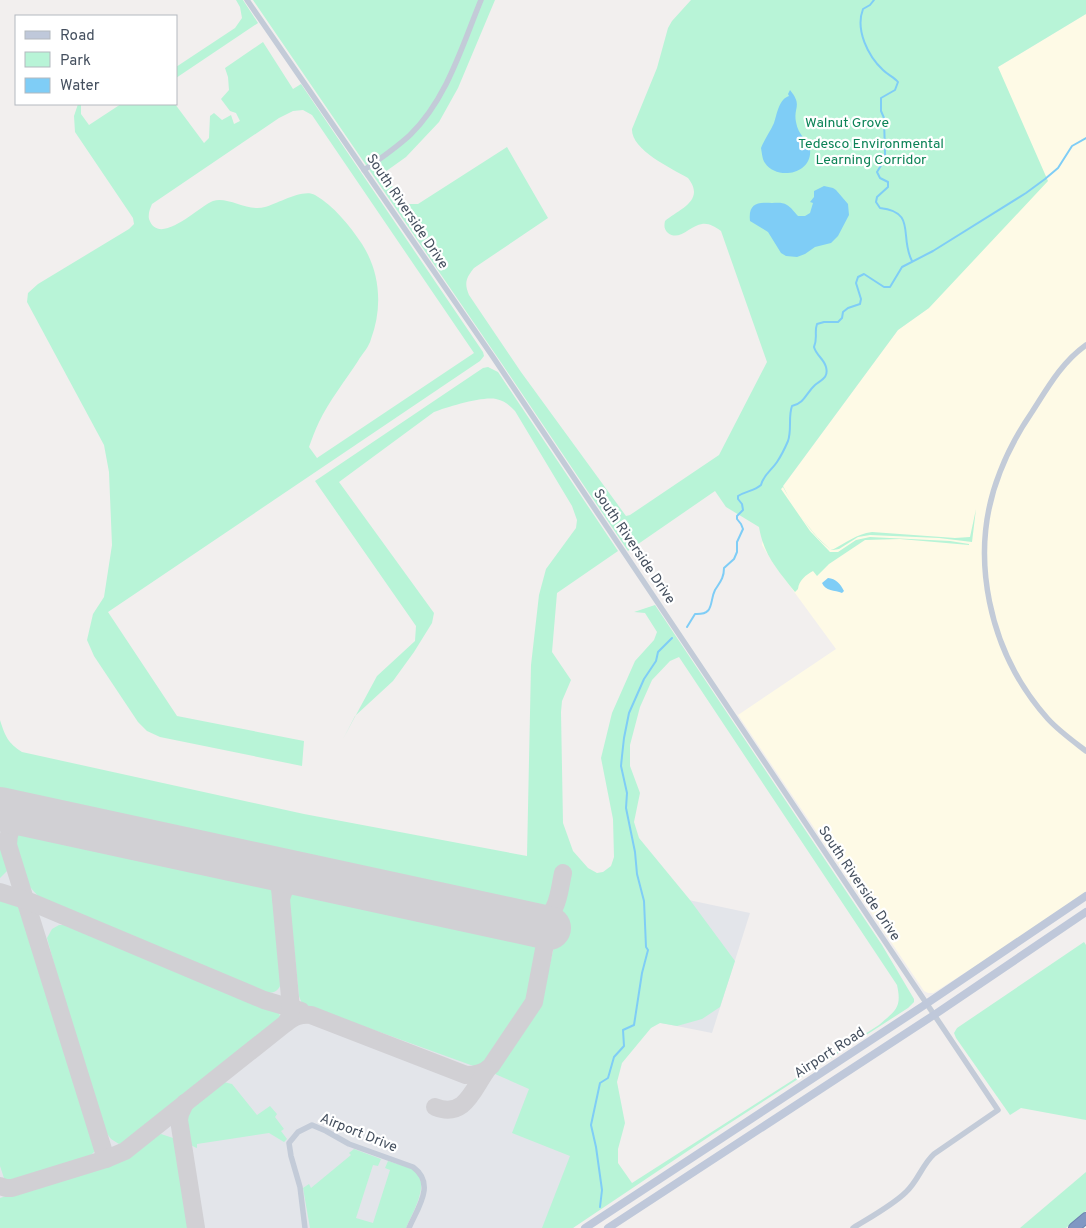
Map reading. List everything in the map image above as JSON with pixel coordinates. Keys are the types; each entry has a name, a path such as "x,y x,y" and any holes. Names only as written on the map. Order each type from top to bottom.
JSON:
{"highway":[{"path":"1074,1228 1086,1218"}],"main road":[{"name":"Airport Road","path":"585,1228 926,1004 1086,896"},
{"name":"Airport Road","path":"608,1228 934,1015 1086,912"}],"street":[{"name":"South Riverside Drive","path":"247,0 596,510 998,1110 926,1161 906,1193 853,1228"},
{"path":"364,170 400,143 429,112 447,81 481,0"},
{"path":"1086,345 1074,354 1057,373 1006,456 990,505 984,550 986,582 994,624 1008,660 1027,692 1049,720 1086,751"},
{"name":"Airport Drive","path":"305,1228 300,1186 291,1156 290,1143 298,1132 312,1125 349,1144 413,1167 420,1173 424,1180 425,1189 409,1228"}],"shaded area":[{"path":"1086,14 1086,895 938,990 928,993 924,991 738,715 836,649 762,545 767,508 898,330 929,308 998,67"},
{"path":"0,738 5,755 750,913 712,1033 621,1015 573,1228 0,1228"}],"green space":[{"path":"236,0 243,0 258,23 178,77 178,66 235,28 242,18 240,7"},
{"name":"Tedesco Environmental Learning Corridor","path":"253,0 495,0 458,88 439,122 406,157 385,172 386,177 404,204 418,204 507,147 548,218 474,268 467,281 467,291 521,372 626,516 719,455 767,362 721,231 705,224 698,225 676,236 668,233 665,221 692,199 694,193 693,186 688,178 653,158 633,137 632,129 657,68 668,28 672,21 691,0 1086,0 1086,14 998,67 1048,181 929,308 898,330 783,486 792,502 783,487 781,489 810,531 830,552 838,552 856,540 870,537 950,541 969,545 900,539 865,540 829,564 817,576 813,571 808,574 801,580 795,592 768,555 759,527 726,507 715,491 628,551"},
{"path":"263,42 293,89 301,84 484,356 480,361 108,612 177,716 304,741 302,766 160,737 147,731 138,722 94,656 87,640 93,614 104,597 112,545 109,472 104,445 27,302 28,293 38,284 129,229 134,224 133,218 75,132 74,116 78,105 81,105 81,114 89,125 119,105 176,105 204,143 209,138 210,116 214,113 222,120 231,115 234,124 240,121 236,113 230,111 221,99 229,90 225,68","holes":["303,110 312,115 474,353 317,458 309,447 316,428 332,399 369,345 375,327 378,290 373,266 362,244 347,223 335,211 310,193 290,197 258,208 219,200 213,201 180,223 161,229 154,227 149,219 149,211 152,204 279,118 293,111"]},
{"path":"488,367 498,372 618,551 557,593 552,652 571,680 562,701 561,712 563,823 573,851 588,868 597,873 603,872 611,866 614,857 613,819 601,758 612,713 635,661 654,640 657,632 645,613 634,612 655,605 882,945 914,1002 908,1008 713,1134 573,1228 542,1228 570,1156 512,1133 529,1089 495,1074 541,1004 570,875 559,873 552,907 546,916 2,799 0,795 0,720 8,739 22,752 304,814 527,856 531,665 539,595 546,569 576,528 577,520 572,506 515,411 502,401 490,398 474,400 434,412 339,482 434,613 432,623 393,681 356,715 377,676 415,641 416,626 315,481 483,368","holes":["679,657 897,985 898,1004 890,1016 879,1025 632,1183 618,1163 618,1149 625,1123 617,1082 622,1063 651,1028 660,1023 677,1026 702,1019 720,1007 735,961 690,900 639,838 634,822 640,793 630,766 630,745 640,707 652,680 670,661"]},
{"path":"976,509 972,542 939,538 870,535 858,537 839,549 833,550 856,537 872,532 955,538 970,537"},
{"path":"804,521 818,537 829,547 819,539"},
{"path":"24,826 274,880 284,972 281,985 274,992 270,993 253,989 62,909 39,897 29,886 15,847 16,835"},
{"path":"0,836 9,859 8,870 0,878"},
{"path":"297,885 538,936 539,949 529,1000 488,1062 479,1068 302,1004 299,996 289,899 291,890"},
{"path":"0,899 18,907 28,922 96,1143 94,1152 86,1160 11,1183 5,1181 0,1166"},
{"path":"59,925 68,925 81,929 278,1011 282,1021 132,1140 119,1144 111,1139 105,1131 66,1007 47,938 52,929"},
{"path":"1084,942 1086,945 1086,1120 1021,1108 1010,1115 954,1033 957,1028"},
{"path":"219,1083 232,1084 257,1115 270,1106 277,1114 275,1117 284,1129 281,1131 287,1139 284,1142 269,1133 197,1144 197,1148 192,1146 189,1140 187,1123 191,1109 199,1098"},
{"path":"161,1134 173,1138 179,1149 192,1228 0,1228 0,1198 122,1159"},
{"path":"354,1149 381,1159 378,1166 373,1165 356,1218 373,1223 390,1170 385,1168 388,1161 407,1167 417,1173 421,1185 420,1192 406,1228 310,1228 303,1188 309,1184 311,1188 351,1155 349,1153"},
{"path":"1086,1172 1086,1211 1066,1228 1020,1228"}],"water":[{"path":"790,90 797,103 795,117 797,127 810,149 806,164 793,172 785,173 771,169 765,163 761,148 774,123 781,103 789,96"},
{"path":"824,186 836,190 848,204 849,215 838,236 831,243 815,247 797,257 786,256 781,253 768,232 750,221 752,207 762,203 783,203 790,207 798,216 805,216 810,213 813,203 810,202 814,197 814,191"},
{"path":"828,578 837,582 844,591 842,593 825,588 822,583"}],"waterway":[{"path":"874,0 863,9 861,17 864,42 872,58 898,82 895,90 881,98 881,111 884,118 885,159 877,172 880,178 888,182 888,187 877,197 876,202 880,208 899,214 903,220 908,252 912,261"},
{"path":"687,627 695,614 701,614 709,610 724,568 734,559 737,552 737,542 743,529 737,519 737,516 743,510 738,496 761,485 788,441 792,406 803,400 826,374 825,364 814,347 817,324 838,322 842,318 843,312 860,304 861,299 856,283 858,277 864,274 884,287 890,287 902,267 933,251 1026,193 1058,168 1072,146 1086,138"},
{"path":"600,1207 602,1190 591,1125 600,1083 608,1078 614,1057 624,1046 623,1030 634,1025 642,973 648,950 646,947 644,901 637,874 635,852 626,808 627,793 621,766 624,738 629,713 644,679 656,661 658,652 672,638"}],"taxiway":[{"path":"0,806 35,816"},
{"path":"89,830 45,819 22,819 13,826 8,845 106,1159"},
{"path":"205,854 263,867 275,876 280,888 281,899"},
{"path":"286,1023 297,1016 311,1015 466,1075 483,1072 491,1066 534,1002 545,944 541,933 535,925 543,921 553,910 563,873"},
{"path":"0,1186 12,1188 106,1159 125,1151 286,1023 291,1008 281,899 290,882 298,878 308,877 367,890"},
{"path":"0,892 31,902 264,1000 301,1011"},
{"path":"435,1107 445,1110 461,1106 487,1070"},
{"path":"185,1103 179,1120 196,1228"}],"runway":[{"path":"0,809 549,928"}],"park label":[{"name":"Walnut Grove","path":"847,122"}]}
